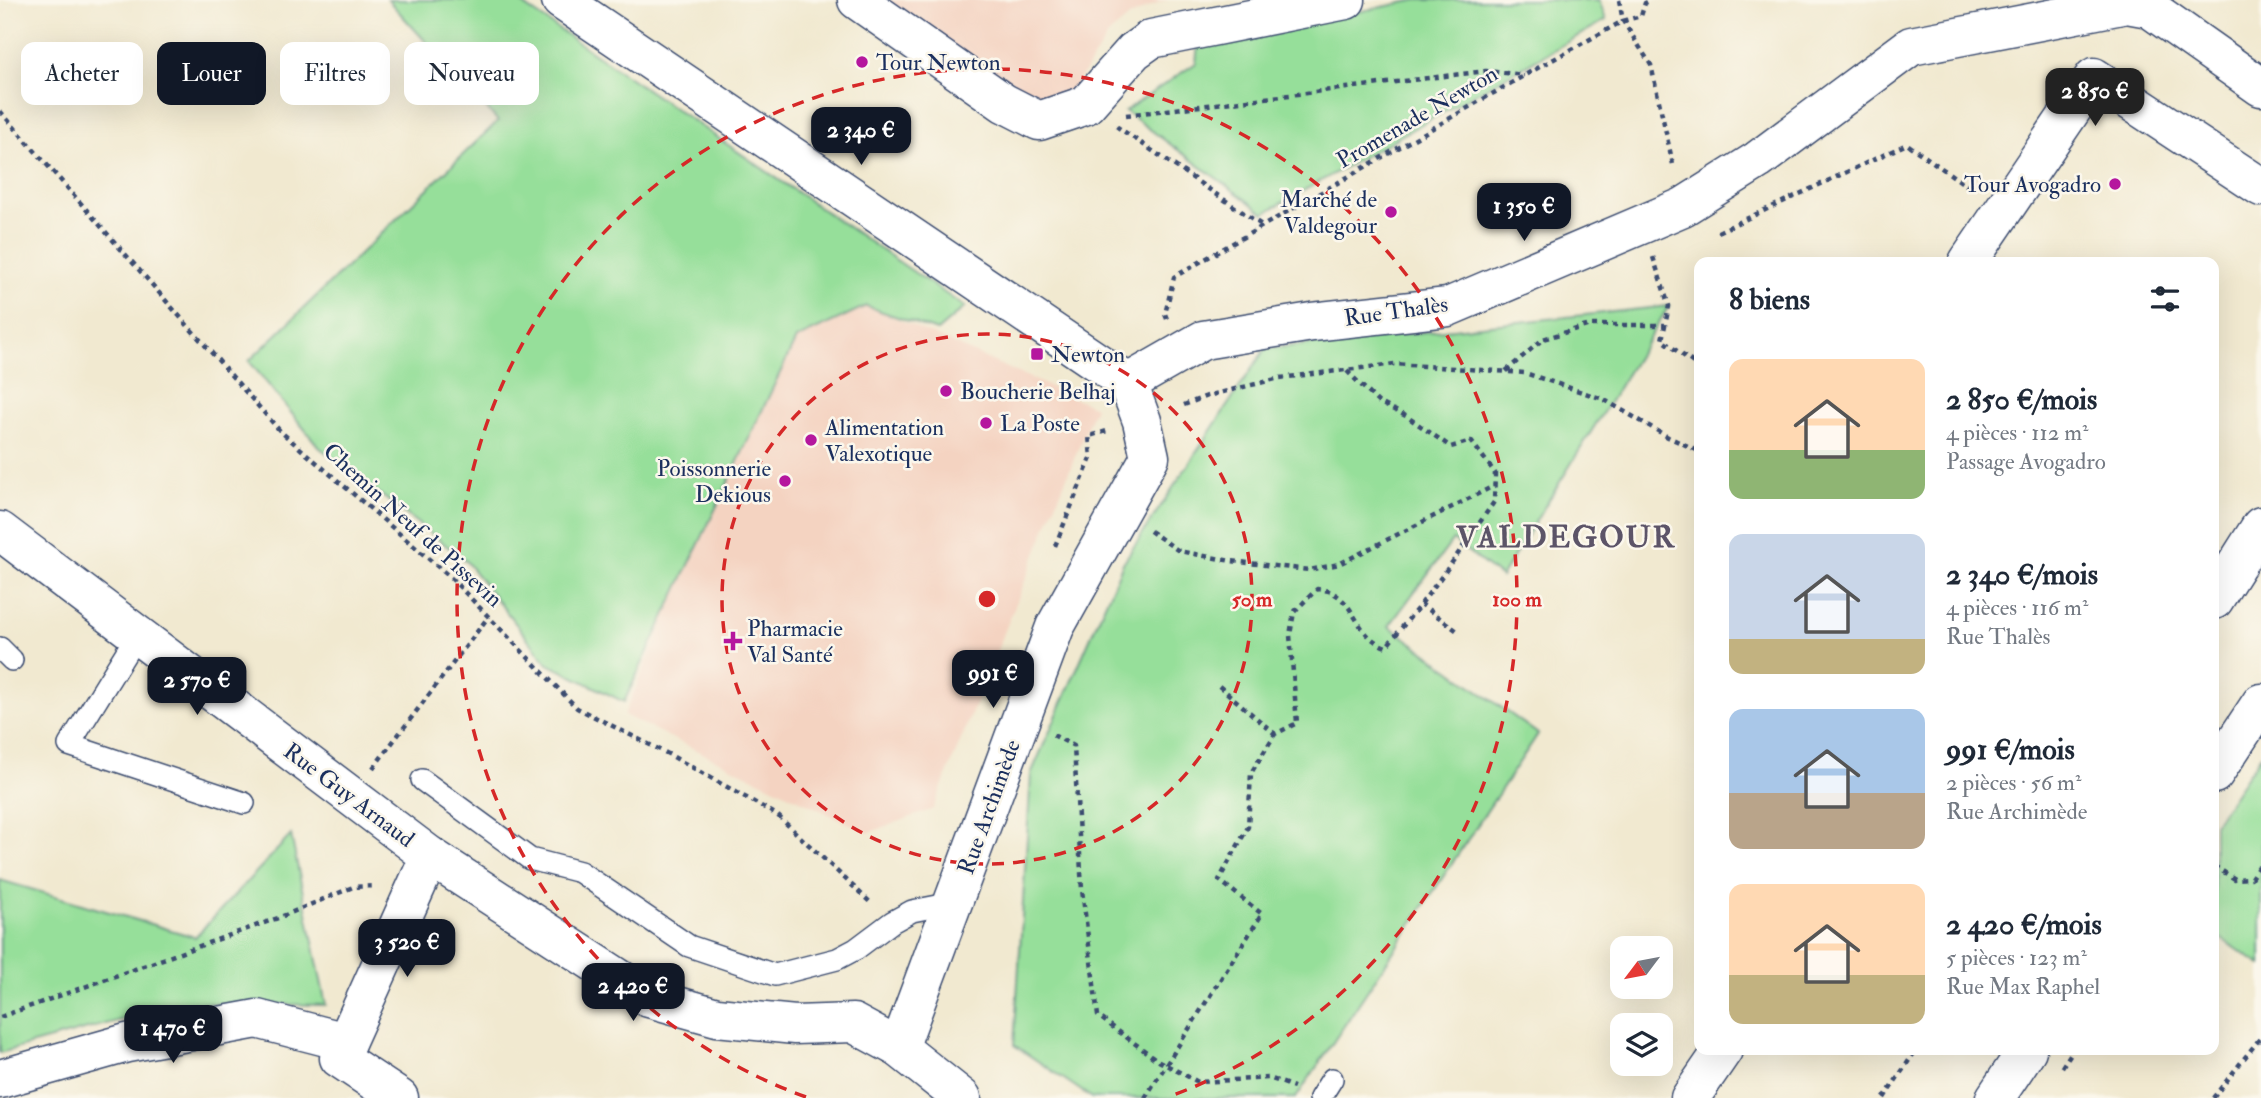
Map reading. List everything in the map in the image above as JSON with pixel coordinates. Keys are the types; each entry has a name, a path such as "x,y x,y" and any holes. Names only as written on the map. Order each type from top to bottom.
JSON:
{"street":[{"path":"561,0 1128,383"},
{"path":"857,0 1004,103 1039,121 1095,111 1134,51 1151,38 1346,0"},
{"name":"Rue Thalès","path":"1128,383 1203,340 1312,321 1448,307 1683,207 1758,160 1911,46 2127,4 2154,4 2261,87"},
{"path":"1971,257 2094,77 2261,187"},
{"name":"Rue Archimède","path":"899,1048 1055,627 1150,457 1142,421 1128,383"},
{"path":"2219,592 2261,526"},
{"name":"Rue Guy Arnaud","path":"0,531 351,797 423,870 649,998 718,1017 795,1026 853,1023 899,1048"},
{"path":"2219,766 2261,703"},
{"path":"399,1098 339,1058 423,870"},
{"path":"0,1079 127,1043 257,1019 346,1042"},
{"path":"899,1048 962,1098"},
{"path":"1690,1098 1720,1055"},
{"path":"1995,1098 2024,1055"}],"lane":[{"path":"137,635 69,745 244,803"},
{"path":"422,780 530,859 580,872 689,946 775,975 837,959 912,911 953,903"}],"path":[{"path":"1619,0 1623,21 1651,65 1673,162"},
{"name":"Promenade Newton","path":"1169,325 1165,314 1174,277 1525,75 1623,21 1641,16 1645,3 1651,0"},
{"path":"1095,111 1486,71 1525,75"},
{"name":"Chemin Neuf de Pissevin","path":"0,111 280,431 452,578 577,708 777,814 892,922"},
{"path":"1095,111 1263,226"},
{"path":"1717,233 1907,144 2003,210"},
{"path":"1652,254 1669,306 1662,340 1694,363"},
{"path":"1506,371 1543,339 1590,325 1665,324"},
{"path":"1184,404 1280,378 1395,363 1506,371 1525,373 1603,399 1668,438 1694,449"},
{"path":"1145,1098 1262,914 1219,880 1248,827 1251,773 1275,734 1297,723 1290,635 1294,612 1317,589 1332,592 1348,606 1360,629 1377,644 1386,647 1454,561 1494,502 1495,473 1471,441 1451,447 1406,415 1378,402 1346,370"},
{"path":"1051,554 1091,458 1089,436 1111,430"},
{"path":"1149,530 1179,551 1231,561 1309,570 1339,564 1494,486"},
{"path":"1421,604 1460,633"},
{"path":"351,797 489,616"},
{"path":"1219,687 1275,734"},
{"path":"1022,718 1074,746 1082,890 1098,1016 1166,1065 1198,1082 1269,1078 1324,1091"},
{"path":"2219,869 2235,879 2251,878 2261,863"},
{"path":"0,1017 278,918 353,887 423,870"},
{"path":"2213,1098 2261,1037"},
{"path":"1884,1098 1913,1055"}],"shaded area":[{"path":"879,0 1169,0 1129,17 1109,34 1076,85 1059,103 1035,106"},
{"path":"808,279 1095,407 933,809 868,833 624,715"}],"green space":[{"path":"388,0 516,0 965,307 937,331 866,306 796,339 624,702 548,664 465,560 319,447 249,361 498,121 483,105 539,105 539,42 426,42"},
{"path":"1417,0 1599,0 1606,20 1264,213 1125,111 1196,63 1198,44"},
{"path":"1669,306 1501,577 1453,540 1389,626 1538,734 1296,1098 1092,1098 1014,1045 1031,774 1123,563 1265,349"},
{"path":"2261,755 2261,965 2219,937 2219,817"},
{"path":"291,835 326,1005 183,1003 0,1053 0,880 195,937"}],"place":[{"name":"Tour Newton","path":"862,62"},
{"name":"Tour Avogadro","path":"2115,184"},
{"name":"Marché de Valdegour","path":"1391,212"},
{"name":"Newton","path":"1037,354"},
{"name":"Boucherie Belhaj","path":"946,391"},
{"name":"La Poste","path":"986,423"},
{"name":"Alimentation Valexotique","path":"811,440"},
{"name":"Poissonnerie Dekious","path":"785,481"},
{"name":"Pharmacie Val Santé","path":"733,641"}],"district":[{"name":"VALDEGOUR","path":"1566,537"}]}
